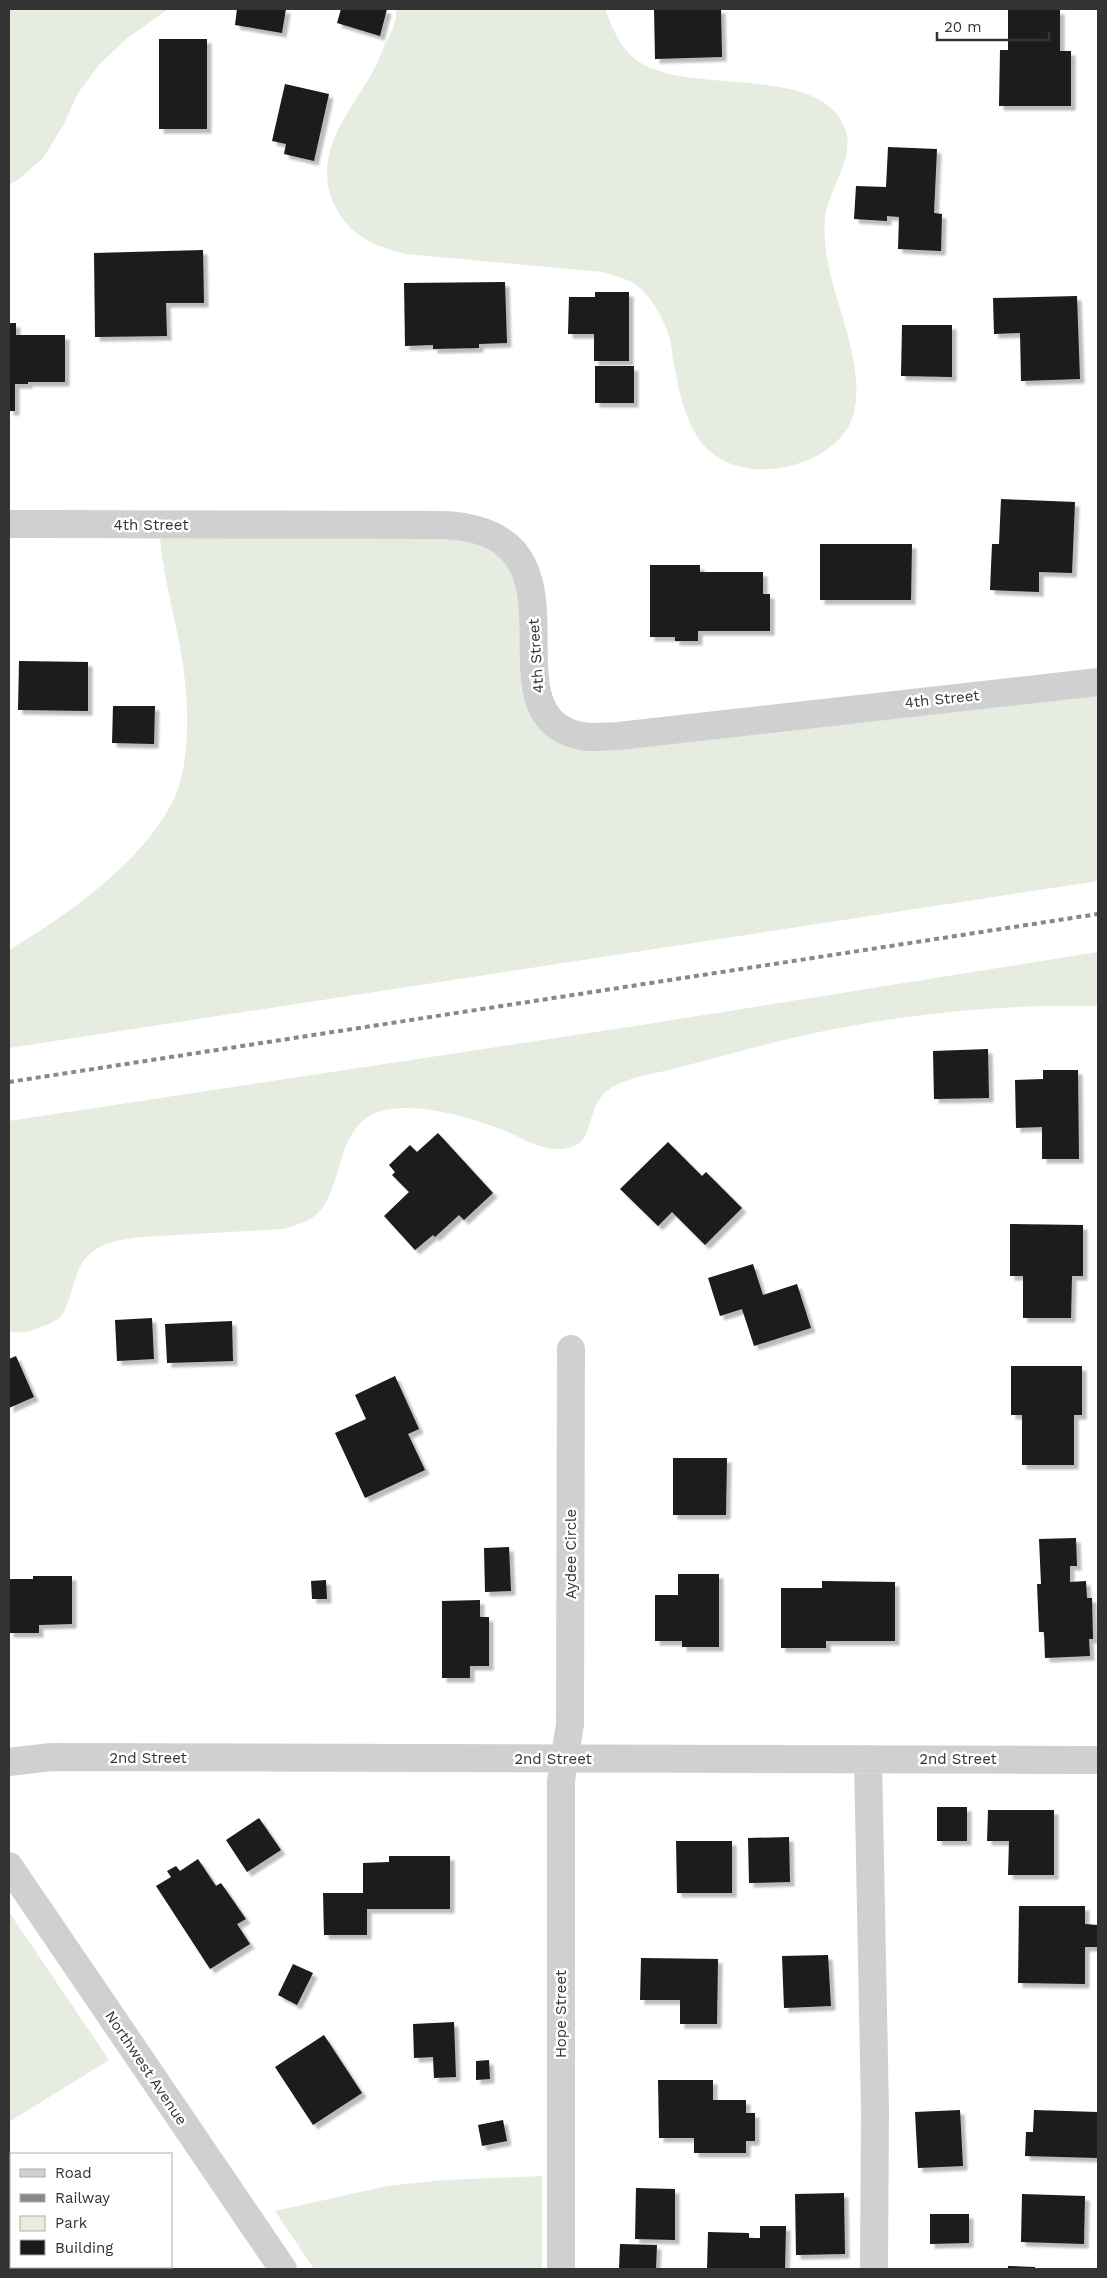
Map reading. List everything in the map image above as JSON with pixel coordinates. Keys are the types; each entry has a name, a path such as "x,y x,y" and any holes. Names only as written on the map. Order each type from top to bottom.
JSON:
{"street":[{"name":"4th Street","path":"9,524 445,525 468,527 490,532 515,552 526,570 529,580 532,598 535,676 543,709 554,723 577,736 619,736 1098,682"},
{"name":"Aydee Circle","path":"564,1759 570,1724 571,1349"},
{"name":"2nd Street","path":"9,1762 51,1757 1098,1760"},
{"name":"Hope Street","path":"561,2269 561,1781 564,1759"},
{"path":"868,1759 875,2110 874,2269"},
{"name":"Northwest Avenue","path":"9,1866 283,2269"}],"green space":[{"path":"9,9 168,9 125,40 99,65 78,93 64,124 43,158 18,180 9,184"},
{"path":"396,9 605,9 613,29 629,54 657,70 685,77 781,87 809,95 831,108 845,129 847,151 827,207 825,242 832,281 848,336 856,376 854,413 847,429 839,440 828,449 803,462 775,469 747,468 729,463 714,455 703,444 694,430 682,399 667,330 651,300 638,286 623,278 602,272 406,254 384,248 355,232 340,215 328,186 327,169 330,152 335,136 378,60 396,19"},
{"path":"160,536 438,536 472,540 505,560 518,586 525,694 528,705 538,723 554,739 574,747 1098,694 1098,881 9,1048 9,950 55,921 101,886 122,867 159,824 178,790 186,748 187,705 181,654 165,575"},
{"path":"1098,952 1098,1006 992,1008 854,1025 796,1037 638,1077 618,1084 604,1093 592,1115 584,1139 569,1148 551,1149 477,1121 440,1112 402,1108 386,1110 371,1115 351,1135 326,1203 311,1219 284,1229 142,1237 109,1243 91,1253 85,1259 77,1274 66,1307 60,1317 32,1331 9,1331 9,1121 635,1026"},
{"path":"9,1912 109,2060 9,2122"},
{"path":"542,2176 542,2269 314,2269 275,2211 387,2186 445,2180"}],"building":[{"path":"237,9 286,9 282,33 235,25"},
{"path":"341,9 387,9 380,36 337,23"},
{"path":"654,9 721,9 722,57 655,59"},
{"path":"1008,9 1060,10 1060,51 1071,51 1071,106 999,106 1000,50 1008,50"},
{"path":"159,39 207,39 207,129 159,129"},
{"path":"285,84 329,94 314,161 284,154 286,144 272,141"},
{"path":"888,147 937,149 934,213 942,214 941,251 898,249 899,217 887,216 887,221 854,219 856,186 886,187"},
{"path":"203,250 204,303 166,303 167,336 95,337 94,253"},
{"path":"505,282 507,343 479,344 479,348 433,349 433,345 405,346 404,283"},
{"path":"595,292 629,292 629,361 594,361 594,334 568,334 569,297 595,297"},
{"path":"1077,296 1080,379 1021,381 1020,333 994,334 993,298"},
{"path":"9,323 16,323 16,335 65,335 65,382 15,384 15,411 9,411"},
{"path":"902,325 952,325 952,377 901,376"},
{"path":"595,366 634,366 634,403 595,403"},
{"path":"1001,499 1075,502 1072,573 1039,572 1039,592 990,590 992,544 999,544"},
{"path":"820,544 912,544 911,600 820,600"},
{"path":"650,565 700,565 700,572 763,572 763,594 770,594 770,631 698,631 698,641 675,641 675,637 650,637"},
{"path":"19,661 88,662 88,711 18,710"},
{"path":"113,706 155,706 154,744 112,743"},
{"path":"988,1049 989,1098 934,1099 933,1051"},
{"path":"1043,1070 1078,1070 1079,1159 1042,1159 1042,1127 1016,1128 1015,1080 1043,1079"},
{"path":"438,1133 493,1193 464,1220 459,1215 435,1237 433,1235 415,1250 384,1216 409,1192 392,1175 395,1172 389,1165 410,1145 417,1152"},
{"path":"668,1142 702,1176 706,1172 742,1208 705,1245 672,1212 658,1226 620,1189"},
{"path":"1010,1224 1083,1225 1083,1276 1072,1276 1071,1318 1023,1318 1023,1276 1010,1276"},
{"path":"753,1264 763,1295 797,1284 811,1328 754,1346 742,1309 720,1316 708,1278"},
{"path":"152,1318 154,1359 117,1361 115,1320"},
{"path":"232,1321 233,1361 167,1363 165,1324"},
{"path":"16,1356 34,1397 9,1408 9,1359"},
{"path":"1011,1366 1082,1366 1082,1415 1074,1415 1074,1465 1022,1465 1022,1415 1011,1415"},
{"path":"395,1376 419,1429 408,1434 425,1470 365,1498 335,1433 366,1419 355,1395"},
{"path":"673,1458 727,1458 726,1515 673,1515"},
{"path":"1076,1538 1077,1566 1070,1566 1070,1582 1086,1581 1087,1598 1092,1598 1093,1639 1089,1639 1090,1656 1045,1658 1044,1632 1039,1632 1037,1584 1041,1584 1039,1539"},
{"path":"509,1547 511,1591 485,1592 484,1548"},
{"path":"678,1574 719,1574 719,1647 682,1647 682,1641 655,1641 655,1595 678,1595"},
{"path":"33,1576 72,1576 72,1624 39,1625 39,1633 9,1633 9,1579 33,1579"},
{"path":"326,1580 327,1599 312,1599 311,1581"},
{"path":"822,1581 895,1582 895,1641 826,1641 826,1648 781,1648 781,1588 822,1588"},
{"path":"480,1600 480,1617 489,1617 489,1666 470,1666 470,1678 442,1678 442,1601"},
{"path":"937,1807 967,1807 967,1841 937,1841"},
{"path":"988,1810 1054,1810 1054,1875 1008,1875 1009,1841 987,1841"},
{"path":"259,1818 281,1850 247,1872 226,1840"},
{"path":"789,1837 790,1882 749,1883 748,1838"},
{"path":"676,1841 732,1841 732,1893 677,1893"},
{"path":"389,1856 450,1856 450,1909 367,1909 367,1935 324,1935 323,1893 363,1893 363,1863 389,1862"},
{"path":"198,1859 216,1886 221,1883 246,1919 237,1924 250,1944 210,1969 156,1886 171,1877 167,1871 176,1866 180,1871"},
{"path":"1019,1906 1085,1906 1085,1924 1098,1925 1098,1947 1085,1947 1085,1984 1018,1983"},
{"path":"828,1955 831,2006 784,2008 782,1956"},
{"path":"641,1958 718,1959 717,2024 680,2024 680,2000 640,2000"},
{"path":"293,1964 313,1973 297,2005 278,1995"},
{"path":"454,2022 456,2077 434,2078 433,2057 414,2058 413,2024"},
{"path":"324,2035 362,2093 313,2125 275,2067"},
{"path":"489,2060 490,2079 476,2080 476,2061"},
{"path":"658,2080 713,2080 713,2100 746,2100 746,2113 755,2113 755,2141 746,2141 746,2153 694,2153 694,2138 659,2138"},
{"path":"960,2110 963,2166 918,2168 915,2112"},
{"path":"1034,2110 1098,2112 1098,2158 1025,2156 1026,2132 1033,2132"},
{"path":"503,2120 507,2141 482,2146 478,2125"},
{"path":"636,2188 675,2189 675,2240 635,2239"},
{"path":"844,2193 845,2254 796,2255 795,2194"},
{"path":"1022,2194 1085,2196 1084,2244 1021,2242"},
{"path":"930,2214 969,2214 969,2243 930,2244"},
{"path":"760,2226 786,2226 785,2269 707,2269 708,2232 749,2233 749,2238 760,2238"},
{"path":"620,2244 657,2245 656,2269 619,2269"},
{"path":"1008,2266 1035,2267 1035,2269 1008,2269"}],"railway":[{"path":"9,1082 1098,914"}]}
